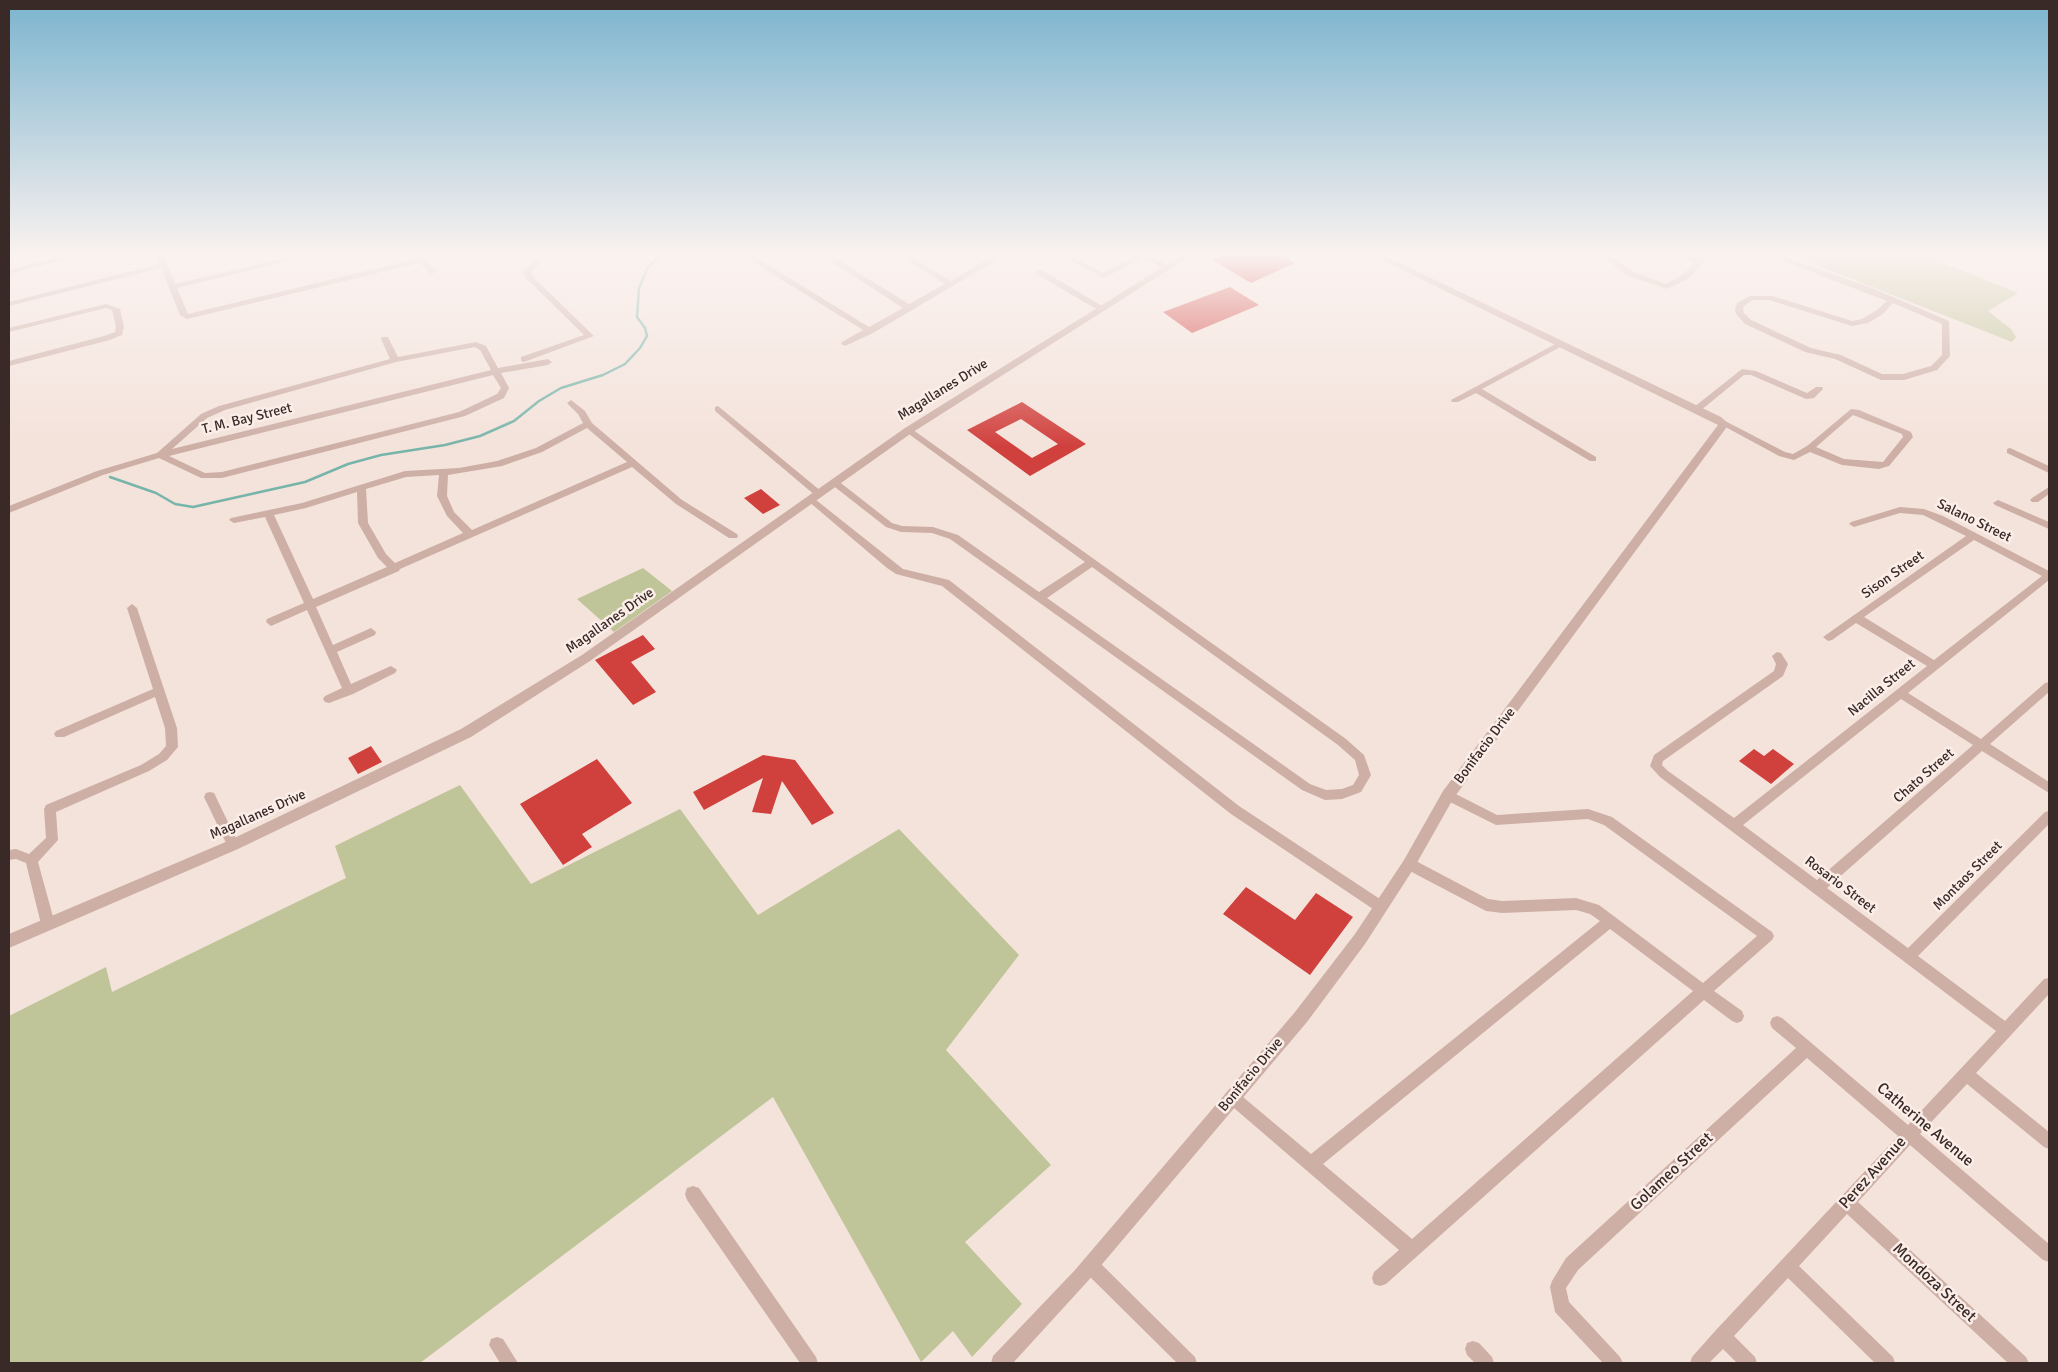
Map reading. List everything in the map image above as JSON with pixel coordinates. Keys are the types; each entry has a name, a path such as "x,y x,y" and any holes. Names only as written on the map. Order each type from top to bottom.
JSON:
{"street":[{"path":"9,330 53,319"},
{"path":"9,364 107,338 119,332 118,319"},
{"path":"496,368 590,336 572,319"},
{"path":"850,319 870,331"},
{"path":"845,344 890,319"},
{"name":"Magallanes Drive","path":"9,941 233,845 466,733 586,658 740,540 815,497 909,430 1085,319"},
{"path":"1510,319 1717,418 1724,424 1782,454 1794,457 1810,448 1852,412 1906,432 1908,437 1886,464 1879,466 1842,462 1810,448"},
{"path":"1745,319 1767,332 1808,350 1838,357 1881,377 1904,377 1934,368 1946,356 1946,323 1937,319"},
{"path":"1836,319 1852,324 1868,319"},
{"path":"385,339 394,360"},
{"path":"476,344 483,348 496,368 505,388 501,396 462,414 231,473 204,476 160,455 204,416 222,408 394,360 476,344"},
{"path":"1454,400 1562,344"},
{"path":"496,368 548,362"},
{"name":"T. M. Bay Street","path":"9,510 100,473 160,455 496,368"},
{"path":"1697,409 1742,372 1753,373 1806,396 1811,396 1819,389"},
{"path":"1476,389 1593,459"},
{"path":"571,403 582,413 588,424 678,502 740,540"},
{"path":"718,409 891,566 900,572 945,583 1235,810 1381,906"},
{"path":"234,520 302,506 406,474 444,472 499,464 539,450 588,424"},
{"name":"Bonifacio Drive","path":"1000,1363 1090,1265 1302,1017 1360,939 1409,864 1448,796 1724,424"},
{"path":"834,482 889,525 901,529 933,530 954,537 1306,787 1325,795 1342,794 1357,789 1365,775 1360,758 1342,742 909,430"},
{"path":"2010,450 2049,470"},
{"path":"270,622 311,606 632,463"},
{"path":"444,472 442,496 450,514 472,534"},
{"path":"361,487 364,523 382,556 395,569"},
{"path":"2035,500 2049,490"},
{"path":"1998,504 2049,526"},
{"name":"Salano Street","path":"1854,524 1908,510 1940,518 2049,575"},
{"path":"268,513 332,650 349,691"},
{"name":"Sison Street","path":"1828,637 1974,535"},
{"path":"1040,597 1092,562"},
{"name":"Nacilla Street","path":"1734,825 2049,575"},
{"path":"31,860 52,840 50,809 145,768 163,757 172,747 171,728 132,608"},
{"path":"1857,618 1934,665"},
{"path":"332,650 371,632"},
{"name":"Rosario Street","path":"1777,656 1782,664 1779,673 1658,758 1656,766 1664,774 2005,1030"},
{"path":"328,699 349,691 391,670"},
{"name":"Chato Street","path":"1818,888 2049,686"},
{"path":"60,734 159,691"},
{"path":"1900,693 2049,788"},
{"path":"1380,1278 1410,1249 1768,936 1608,821 1588,814 1496,820 1448,796"},
{"path":"210,797 233,845"},
{"name":"Montaos Street","path":"1908,957 2049,816"},
{"path":"9,855 16,854 31,860"},
{"path":"31,860 48,924"},
{"path":"1409,864 1486,905 1502,907 1576,904 1594,908 1737,1016"},
{"path":"1311,1164 1611,920"},
{"name":"Perez Avenue","path":"1698,1363 1847,1203 1908,1134 2049,984"},
{"name":"Catherine Avenue","path":"1777,1023 2049,1254"},
{"name":"Golameo Street","path":"1614,1363 1561,1306 1558,1287 1572,1264 1807,1048"},
{"path":"1965,1073 2049,1142"},
{"path":"1232,1098 1410,1249"},
{"path":"692,1194 810,1363"},
{"name":"Mondoza Street","path":"1847,1203 2020,1363"},
{"path":"1090,1265 1183,1361"},
{"path":"1788,1267 1887,1363"},
{"path":"1722,1336 1749,1363"},
{"path":"497,1345 510,1363"},
{"path":"1473,1349 1486,1363"}],"green space":[{"path":"1954,319 1998,319 2011,329 2016,337 2012,342"},
{"path":"643,568 672,591 614,632 577,599"},
{"path":"460,785 531,884 680,809 758,915 899,829 1019,955 946,1050 1051,1165 965,1242 1022,1304 972,1357 953,1331 921,1362 773,1097 420,1363 9,1363 9,1016 106,967 112,992 346,878 335,846"}],"building":[{"path":"1173,319 1225,319 1192,333"},
{"path":"1022,402 1086,444 1030,476 967,430","holes":["1021,419 1058,444 1032,458 995,432"]},
{"path":"761,489 780,505 763,514 744,498"},
{"path":"643,635 655,649 631,662 656,692 633,705 595,660"},
{"path":"371,746 382,762 358,774 348,758"},
{"path":"1754,749 1764,756 1773,749 1794,764 1771,784 1739,761"},
{"path":"763,755 795,760 834,813 812,825 782,781 771,814 752,812 763,778 704,810 693,792"},
{"path":"597,759 632,803 582,834 592,847 563,865 520,804"},
{"path":"1246,887 1295,920 1316,893 1353,917 1310,975 1223,914"}],"waterway":[{"path":"110,477 156,493 175,504 193,507 305,482 348,464 381,455 445,445 480,436 514,421 539,401 561,388 603,375 625,364 640,348 647,336 645,328 638,319"}]}
